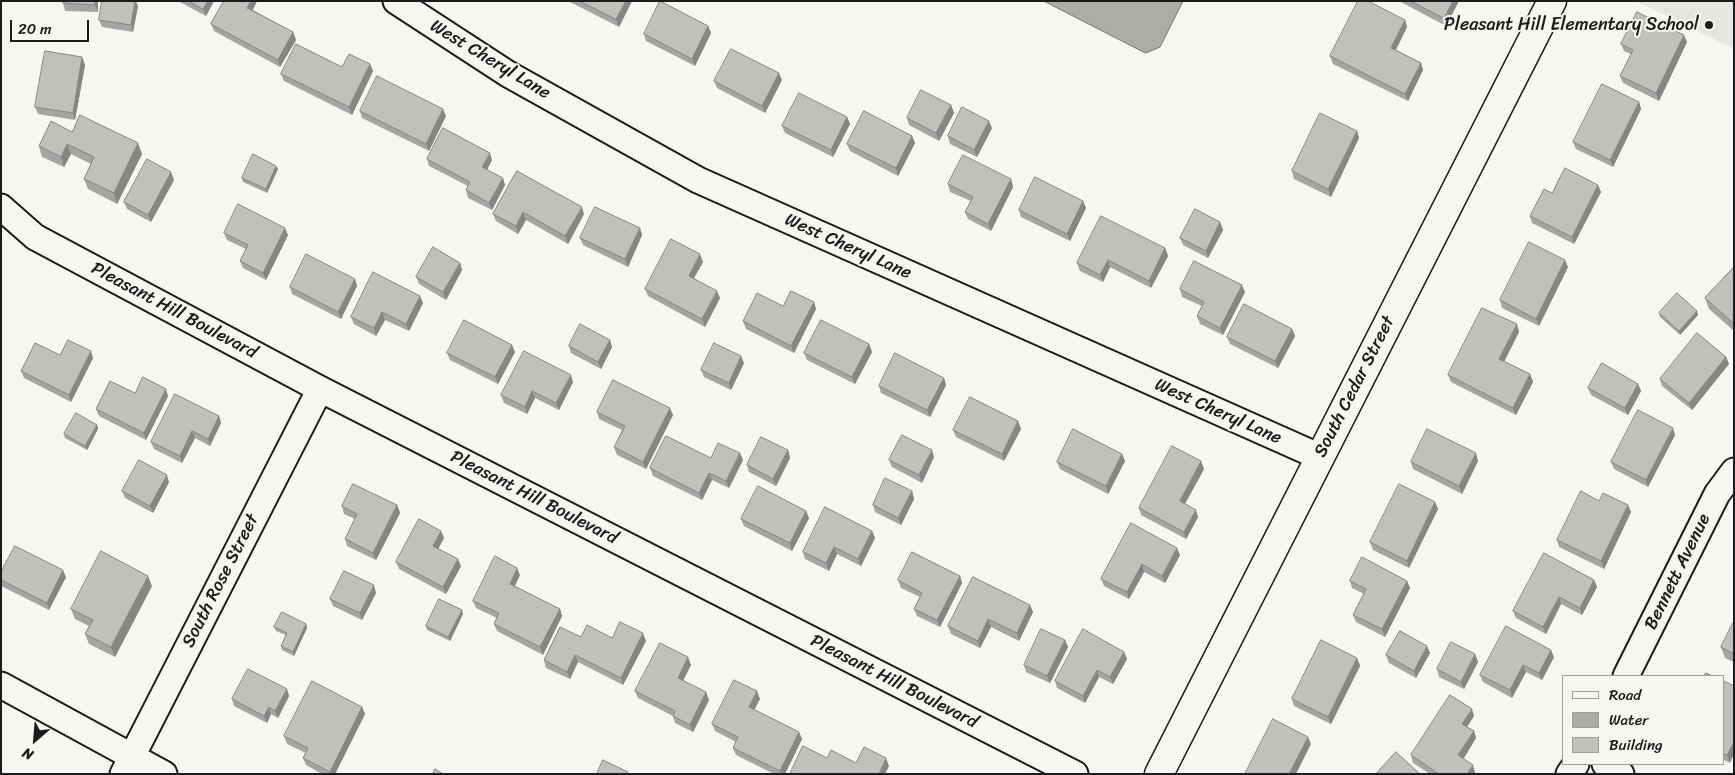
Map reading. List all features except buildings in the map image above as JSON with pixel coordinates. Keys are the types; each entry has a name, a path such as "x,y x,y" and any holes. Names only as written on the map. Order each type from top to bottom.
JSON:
{"street":[{"name":"West Cheryl Lane","path":"396,1 508,74 698,180 1320,457"},
{"name":"South Cedar Street","path":"1159,774 1552,1"},
{"name":"Pleasant Hill Boulevard","path":"1,207 35,236 320,389 1075,774"},
{"name":"South Rose Street","path":"126,765 320,389"},
{"name":"Bennett Avenue","path":"1626,675 1717,494 1734,471"},
{"path":"1,685 126,765 164,774"},
{"path":"1607,765 1621,774"}],"shaded area":[{"name":"Pleasant Hill Elementary School","path":"1636,1 1734,1 1734,49"}],"water":[{"path":"1044,1 1183,1 1160,47 1146,53"}],"place":[{"name":"Pleasant Hill Elementary School","path":"1709,25"}]}
